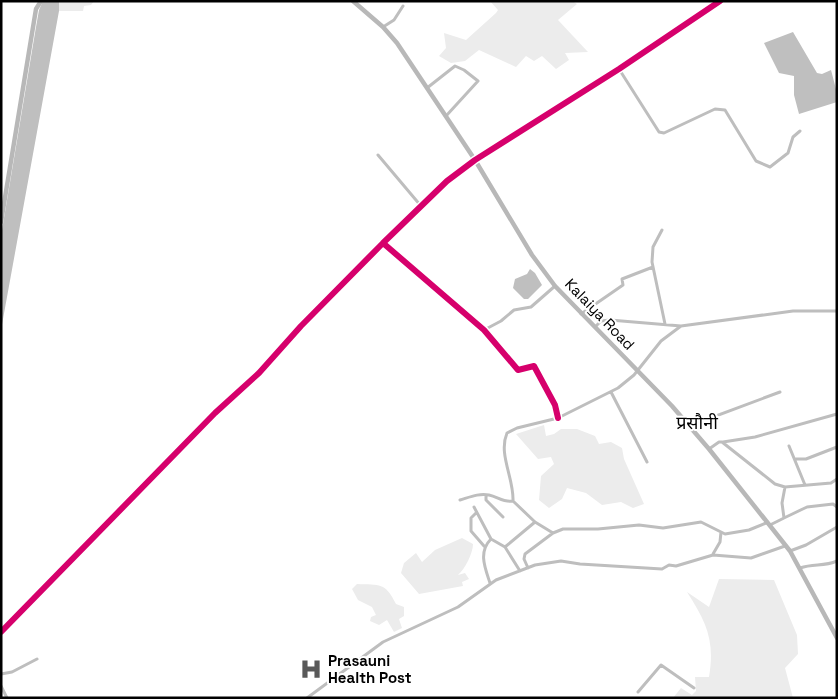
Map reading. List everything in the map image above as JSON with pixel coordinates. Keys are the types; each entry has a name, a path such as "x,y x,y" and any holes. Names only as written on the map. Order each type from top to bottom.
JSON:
{"main road":[{"path":"1,222 36,9 41,1"},
{"name":"Kalaiya Road","path":"353,1 383,26 446,116 475,160 519,235 555,286 638,370 689,426 790,551 837,638"}],"street":[{"path":"1,632 209,420 259,374 301,326 447,180 720,1"},
{"path":"383,26 394,20 403,6"},
{"path":"427,89 455,66 458,66 478,81 446,116"},
{"path":"619,69 659,132 664,133 715,109 725,110 756,161 770,167 788,154 793,137 800,131"},
{"path":"378,155 421,206"},
{"path":"662,230 652,252 664,324"},
{"path":"383,243 484,330 518,370 534,366 554,405 558,418"},
{"path":"581,314 623,286 622,279 653,267"},
{"path":"484,330 514,310 530,307 555,286"},
{"path":"594,327 601,321 610,320 681,326 793,311 837,311"},
{"path":"553,534 535,522 513,501 513,483 503,446 507,433 517,428 558,418 611,392 626,382 653,354 661,341 681,326"},
{"path":"611,392 647,462"},
{"path":"689,426 780,392"},
{"path":"709,450 719,442 754,437 837,414"},
{"path":"722,442 768,478 785,487 832,483 837,480"},
{"path":"789,446 805,484"},
{"path":"796,459 806,459 837,447"},
{"path":"784,518 782,503 785,487"},
{"path":"460,500 478,495 487,495 506,502 513,501"},
{"path":"487,495 486,500 503,517"},
{"path":"528,568 524,554 563,529 598,530 639,525 663,528 701,522 721,532 736,533 768,524 807,507 833,504 837,507"},
{"path":"474,507 491,539 505,546 520,571"},
{"path":"476,513 471,518 471,531 484,546 484,563 490,584"},
{"path":"505,546 535,522"},
{"path":"790,551 806,545 837,528"},
{"path":"713,554 720,542 721,532"},
{"path":"484,546 491,539"},
{"path":"307,698 383,642 458,607 490,584 528,568 547,562 561,561 662,569 669,565 676,566 713,554 751,558 785,546"},
{"path":"800,568 814,562 824,564 837,561"},
{"path":"1,674 12,672 37,659"},
{"path":"638,692 661,665 694,688"},
{"path":"1,686 7,698"}],"shaded area":[{"path":"43,1 59,1 59,11 1,330 1,236 39,10"},
{"path":"59,1 94,1 91,5 84,6 83,11 59,11"},
{"path":"490,1 572,1 577,4 558,20 588,52 565,53 569,60 556,69 542,56 534,61 526,56 516,67 479,50 465,61 451,63 439,56 446,48 444,33 466,40 496,13 498,10"},
{"path":"793,32 817,73 822,74 831,70 837,93 837,102 799,114 794,95 794,76 779,73 764,43"},
{"path":"530,269 535,273 542,285 528,299 524,299 513,288 515,279 527,274"},
{"path":"544,425 546,436 554,434 561,429 577,429 595,436 599,444 611,442 622,448 624,459 644,504 633,508 621,502 602,505 586,493 567,488 562,499 549,508 539,500 541,476 554,464 551,457 538,459 516,434"},
{"path":"462,538 473,544 473,548 466,565 458,575 465,573 469,579 462,582 463,586 419,594 401,573 404,563 416,553 422,562 435,550"},
{"path":"719,579 774,580 797,635 798,654 785,668 793,698 673,698 681,688 692,695 696,691 695,677 709,677 711,653 708,633 700,613 687,592 709,607"},
{"path":"357,584 377,585 385,588 396,604 404,607 404,616 399,619 402,628 394,632 387,620 379,625 370,621 371,617 376,615 372,607 358,600 352,589"}],"cycle path":[{"path":"558,418 555,405 534,366 518,370 484,330 383,243 447,181 475,160 619,69 720,1"},
{"path":"1,632 215,413 259,373 301,326 383,243"}],"place":[{"name":"Prasauni Health Post","path":"311,669"}],"district":[{"name":"प्रसौनी","path":"697,422"}]}
